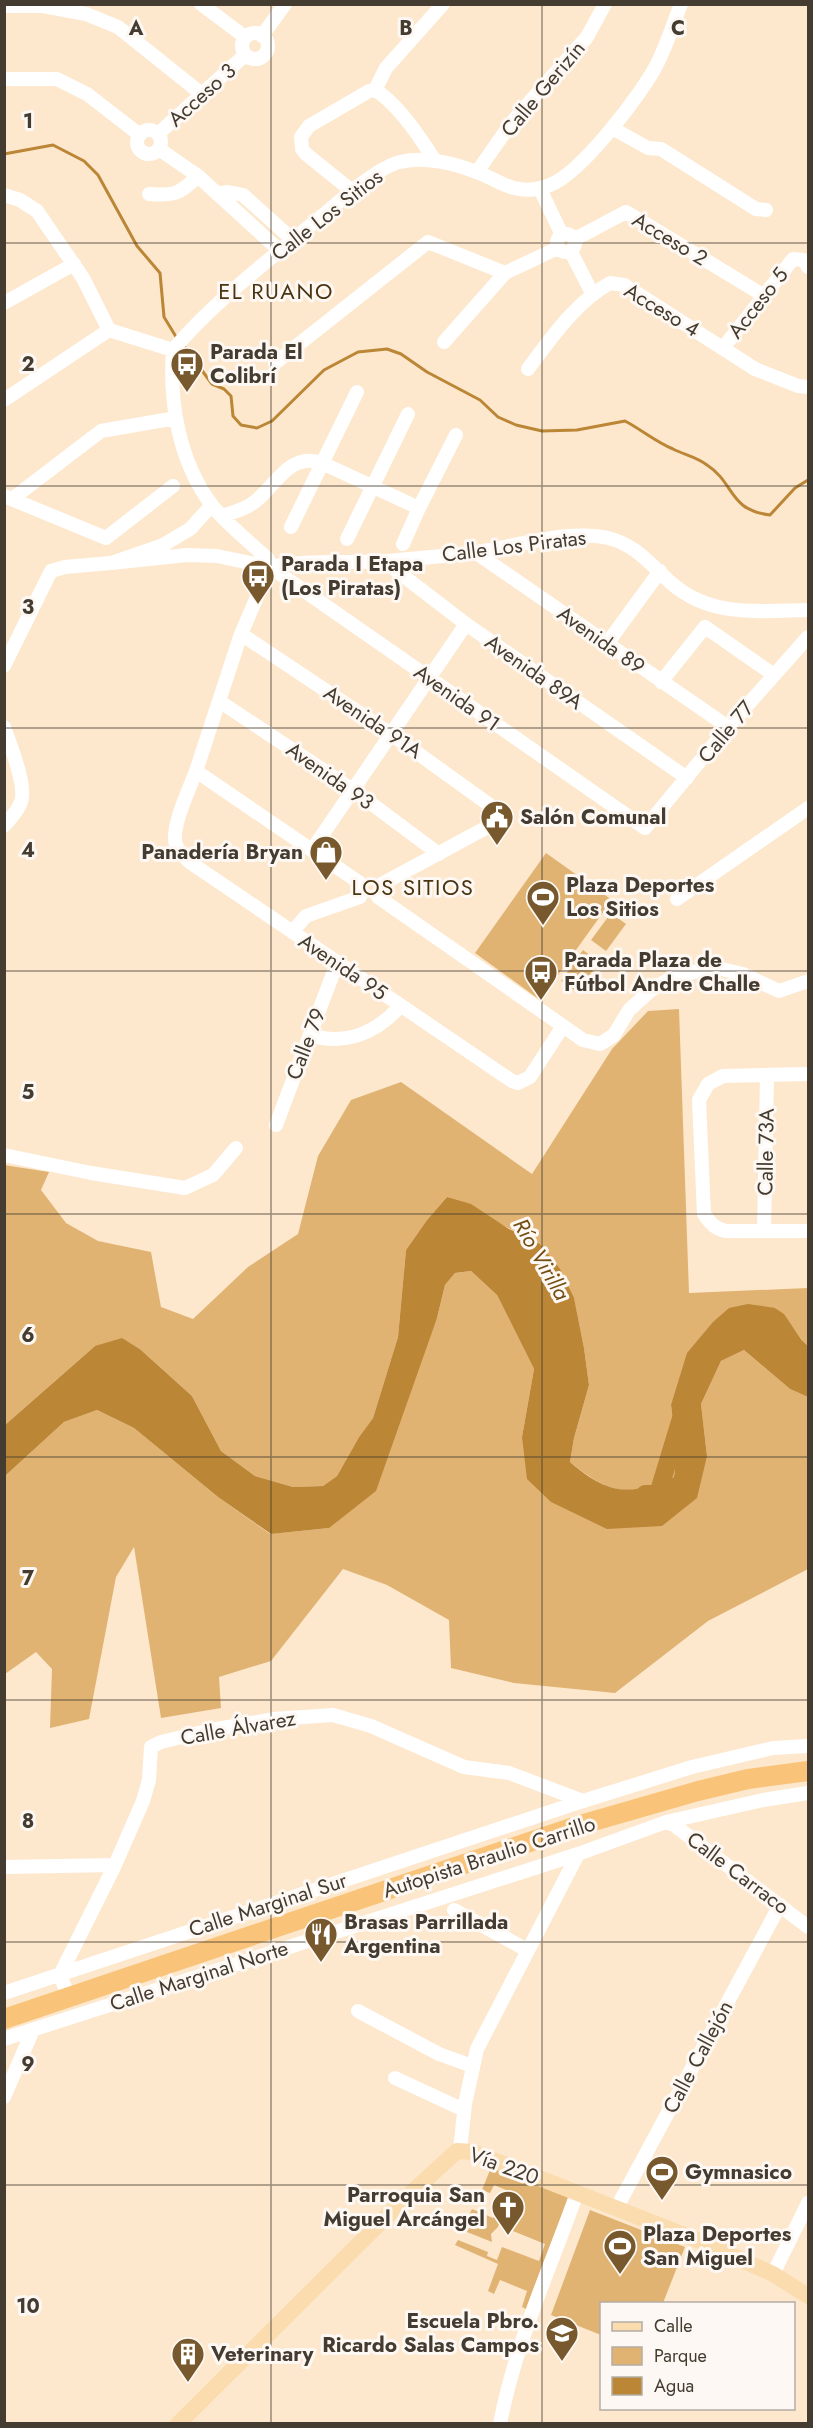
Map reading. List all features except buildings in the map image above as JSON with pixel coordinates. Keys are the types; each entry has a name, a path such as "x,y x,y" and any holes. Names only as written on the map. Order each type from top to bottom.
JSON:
{"highway":[{"name":"Autopista Braulio Carrillo","path":"4,2019 648,1805 748,1779 808,1771"}],"main road":[{"name":"Vía 220","path":"178,2424 398,2205 452,2154 460,2150 473,2152 702,2242 774,2274 808,2296"}],"street":[{"path":"201,4 245,37"},
{"path":"262,36 285,4"},
{"path":"352,191 302,150 301,137 309,126 363,93 375,90 386,68 443,4"},
{"name":"Calle Gerizín","path":"477,172 512,122 587,37 605,4"},
{"path":"592,293 540,189 562,178 612,128 641,92 657,64 681,4"},
{"path":"4,6 43,6 86,15 118,27 203,95"},
{"path":"255,33 262,36 267,47 264,55 257,59 245,55 242,44 245,37 255,33"},
{"name":"Acceso 3","path":"158,134 245,55"},
{"path":"4,79 57,79 87,94 140,135"},
{"path":"375,90 388,101 425,144 435,161"},
{"path":"612,128 648,148 661,149 756,208 766,210"},
{"path":"150,130 158,134 161,141 159,149 153,153 141,150 138,143 140,135 150,130"},
{"path":"159,149 198,176 280,251"},
{"name":"Calle Los Sitios","path":"173,350 206,316 280,251 352,191 390,165 413,160 435,161 477,172 511,188 540,189"},
{"path":"149,194 168,195 181,192 198,176"},
{"path":"218,194 228,192 243,195 293,240"},
{"path":"4,195 20,200 37,211 74,264 109,330 173,350 172,387 176,418 182,444 198,484 212,505 267,559 270,567"},
{"path":"4,208 20,200"},
{"name":"Acceso 2","path":"505,273 626,212 763,295"},
{"path":"275,363 428,242 505,273 444,342"},
{"name":"Acceso 5","path":"723,348 793,259 804,260 808,267"},
{"path":"4,303 74,264"},
{"name":"Acceso 4","path":"528,369 549,341 592,293 610,283 624,285 754,369 798,386 808,387"},
{"path":"4,400 109,330"},
{"path":"291,527 357,392"},
{"path":"347,539 408,414"},
{"path":"8,497 101,431 176,418"},
{"path":"404,544 419,508 456,435"},
{"path":"222,516 250,506 281,474 297,463 313,460 419,508"},
{"path":"8,497 106,538 173,486"},
{"path":"111,563 163,545 177,537 190,529 212,505"},
{"name":"Calle Los Piratas","path":"270,567 294,562 384,561 475,552 570,536 597,536 624,543 642,554 671,583 699,601 738,612 808,610"},
{"name":"Avenida 89","path":"475,552 606,645 728,727"},
{"path":"4,666 51,572 65,567 187,555 217,556 270,567"},
{"name":"Avenida 89A","path":"384,561 466,624 687,778"},
{"name":"Avenida 95","path":"270,567 241,634 176,827 177,846 191,863 505,1077 518,1083 530,1077 563,1026"},
{"name":"Avenida 91","path":"270,567 645,828"},
{"path":"606,645 660,571"},
{"path":"312,850 466,624"},
{"path":"661,682 705,627 774,675"},
{"name":"Avenida 91A","path":"241,634 391,734 494,807 499,816 493,824 439,854"},
{"name":"Calle 77","path":"645,828 728,727 808,637"},
{"name":"Avenida 93","path":"219,701 353,790 439,854"},
{"path":"4,728 17,768 22,798 20,805 4,826"},
{"path":"196,771 312,850 360,890 367,901 379,891 439,854"},
{"path":"677,899 808,808"},
{"path":"292,932 306,916 360,890 363,879 373,879 379,891 563,1026 583,1040 600,1044 614,1035 629,1010 650,991 671,978 714,967 743,974 779,991 808,981"},
{"name":"Calle 79","path":"276,1125 337,963"},
{"path":"310,1035 333,1040 361,1034 381,1025 400,1005"},
{"path":"808,1074 723,1076 708,1084 699,1100 704,1214 717,1229 726,1231 764,1229 808,1231"},
{"name":"Calle 73A","path":"764,1229 767,1075"},
{"path":"4,1155 91,1173 185,1188 213,1175 236,1148"},
{"name":"Calle Álvarez","path":"60,1975 115,1865 143,1801 149,1780 151,1747 161,1742 274,1719 324,1714 345,1718 429,1749 458,1765 509,1773 583,1801"},
{"name":"Calle Marginal Sur","path":"4,1993 692,1767 772,1749 808,1746"},
{"path":"643,1784 648,1805"},
{"name":"Calle Marginal Norte","path":"4,2039 578,1854 666,1822 763,1800 808,1793"},
{"name":"Calle Carraco","path":"666,1822 674,1825 808,1927"},
{"path":"460,2150 472,2066 480,2041 578,1854"},
{"path":"4,1867 115,1865"},
{"name":"Calle Callejón","path":"616,2209 780,1905"},
{"path":"454,1910 527,1950"},
{"path":"60,1975 69,1998"},
{"path":"358,2011 439,2054 472,2066"},
{"path":"4,2097 33,2030"},
{"path":"395,2078 464,2110"},
{"path":"500,2424 516,2360 577,2193"},
{"path":"774,2274 808,2204"}],"green space":[{"name":"Plaza Deportes Los Sitios","path":"546,853 612,900 540,1000 475,953"},
{"path":"611,913 626,924 606,951 591,940"},
{"path":"583,950 599,962 577,992 561,981"},
{"path":"679,1009 689,1293 808,1288 808,1346 785,1316 775,1308 671,1405 677,1452 674,1477 644,1488 619,1489 596,1481 570,1462 574,1438 589,1385 574,1299 540,1244 447,1197 406,1250 398,1337 373,1418 359,1437 337,1476 323,1486 293,1487 255,1476 221,1451 192,1396 141,1350 95,1346 5,1425 4,1165 49,1172 41,1190 66,1223 98,1241 151,1252 161,1307 193,1319 248,1267 298,1234 318,1156 351,1100 401,1082 532,1174 612,1049 648,1011"},
{"path":"471,1271 497,1295 534,1369 522,1437 607,1528 707,1456 701,1404 721,1361 744,1350 790,1389 808,1397 808,1569 708,1621 615,1693 514,1683 451,1668 449,1620 387,1585 343,1569 271,1661 219,1677 221,1708 161,1718 134,1547 116,1577 89,1719 50,1728 52,1669 36,1652 5,1674 5,1476 64,1422 97,1410 134,1428 218,1497 270,1534 329,1528 437,1318 445,1285 455,1273"},
{"path":"492,2165 569,2196 526,2309 522,2307 527,2291 500,2280 494,2294 488,2291 498,2264 455,2245 458,2240 488,2252 487,2256 497,2260 502,2247 539,2261 545,2244 508,2229 513,2216 507,2214 515,2194 494,2185 490,2193 482,2190"},
{"path":"472,2209 493,2218 495,2214 502,2217 498,2227 491,2234 492,2242 462,2230"},
{"name":"Plaza Deportes San Miguel","path":"590,2210 685,2247 663,2302 600,2302 600,2335 551,2315"}],"water":[{"path":"447,1197 471,1204 509,1229 540,1244 560,1269 574,1298 589,1385 574,1438 570,1462 596,1481 619,1489 631,1489 644,1488 674,1477 677,1452 671,1405 687,1353 713,1322 729,1308 748,1304 775,1308 784,1314 808,1346 808,1397 790,1389 744,1350 721,1361 701,1404 707,1456 697,1498 662,1526 607,1529 551,1502 527,1479 522,1437 534,1369 497,1295 471,1271 455,1273 445,1285 437,1318 376,1491 329,1528 271,1534 218,1497 134,1428 97,1410 64,1422 5,1476 5,1425 95,1346 122,1338 141,1350 192,1396 221,1451 255,1476 293,1487 323,1486 337,1476 359,1437 373,1418 398,1337 406,1250"}],"waterway":[{"path":"4,154 53,145 84,161 98,175 137,246 160,273 164,317 178,340"},
{"path":"183,345 212,384 224,389 231,396 233,416 241,425 257,428 272,421 324,370 358,352 387,349 401,354 427,372 480,400 498,417 516,425 542,431 577,430 625,421 667,446 703,462 716,472 739,502 756,512 770,515 795,488 808,480"},
{"name":"Río Virilla","path":"645,1494 658,1494 682,1415"}],"place":[{"name":"Parada El Colibrí","path":"187,393"},
{"name":"Parada I Etapa (Los Piratas)","path":"258,605"},
{"name":"Salón Comunal","path":"497,846"},
{"name":"Panadería Bryan","path":"326,881"},
{"name":"Plaza Deportes Los Sitios","path":"543,926"},
{"name":"Parada Plaza de Fútbol Andre Challe","path":"541,1001"},
{"name":"Brasas Parrillada Argentina","path":"321,1963"},
{"name":"Gymnasico","path":"662,2201"},
{"name":"Parroquia San Miguel Arcángel","path":"508,2236"},
{"name":"Plaza Deportes San Miguel","path":"620,2275"},
{"name":"Escuela Pbro. Ricardo Salas Campos","path":"562,2362"},
{"name":"Veterinary","path":"188,2383"}],"district":[{"name":"EL RUANO","path":"276,291"},
{"name":"LOS SITIOS","path":"413,887"}]}
